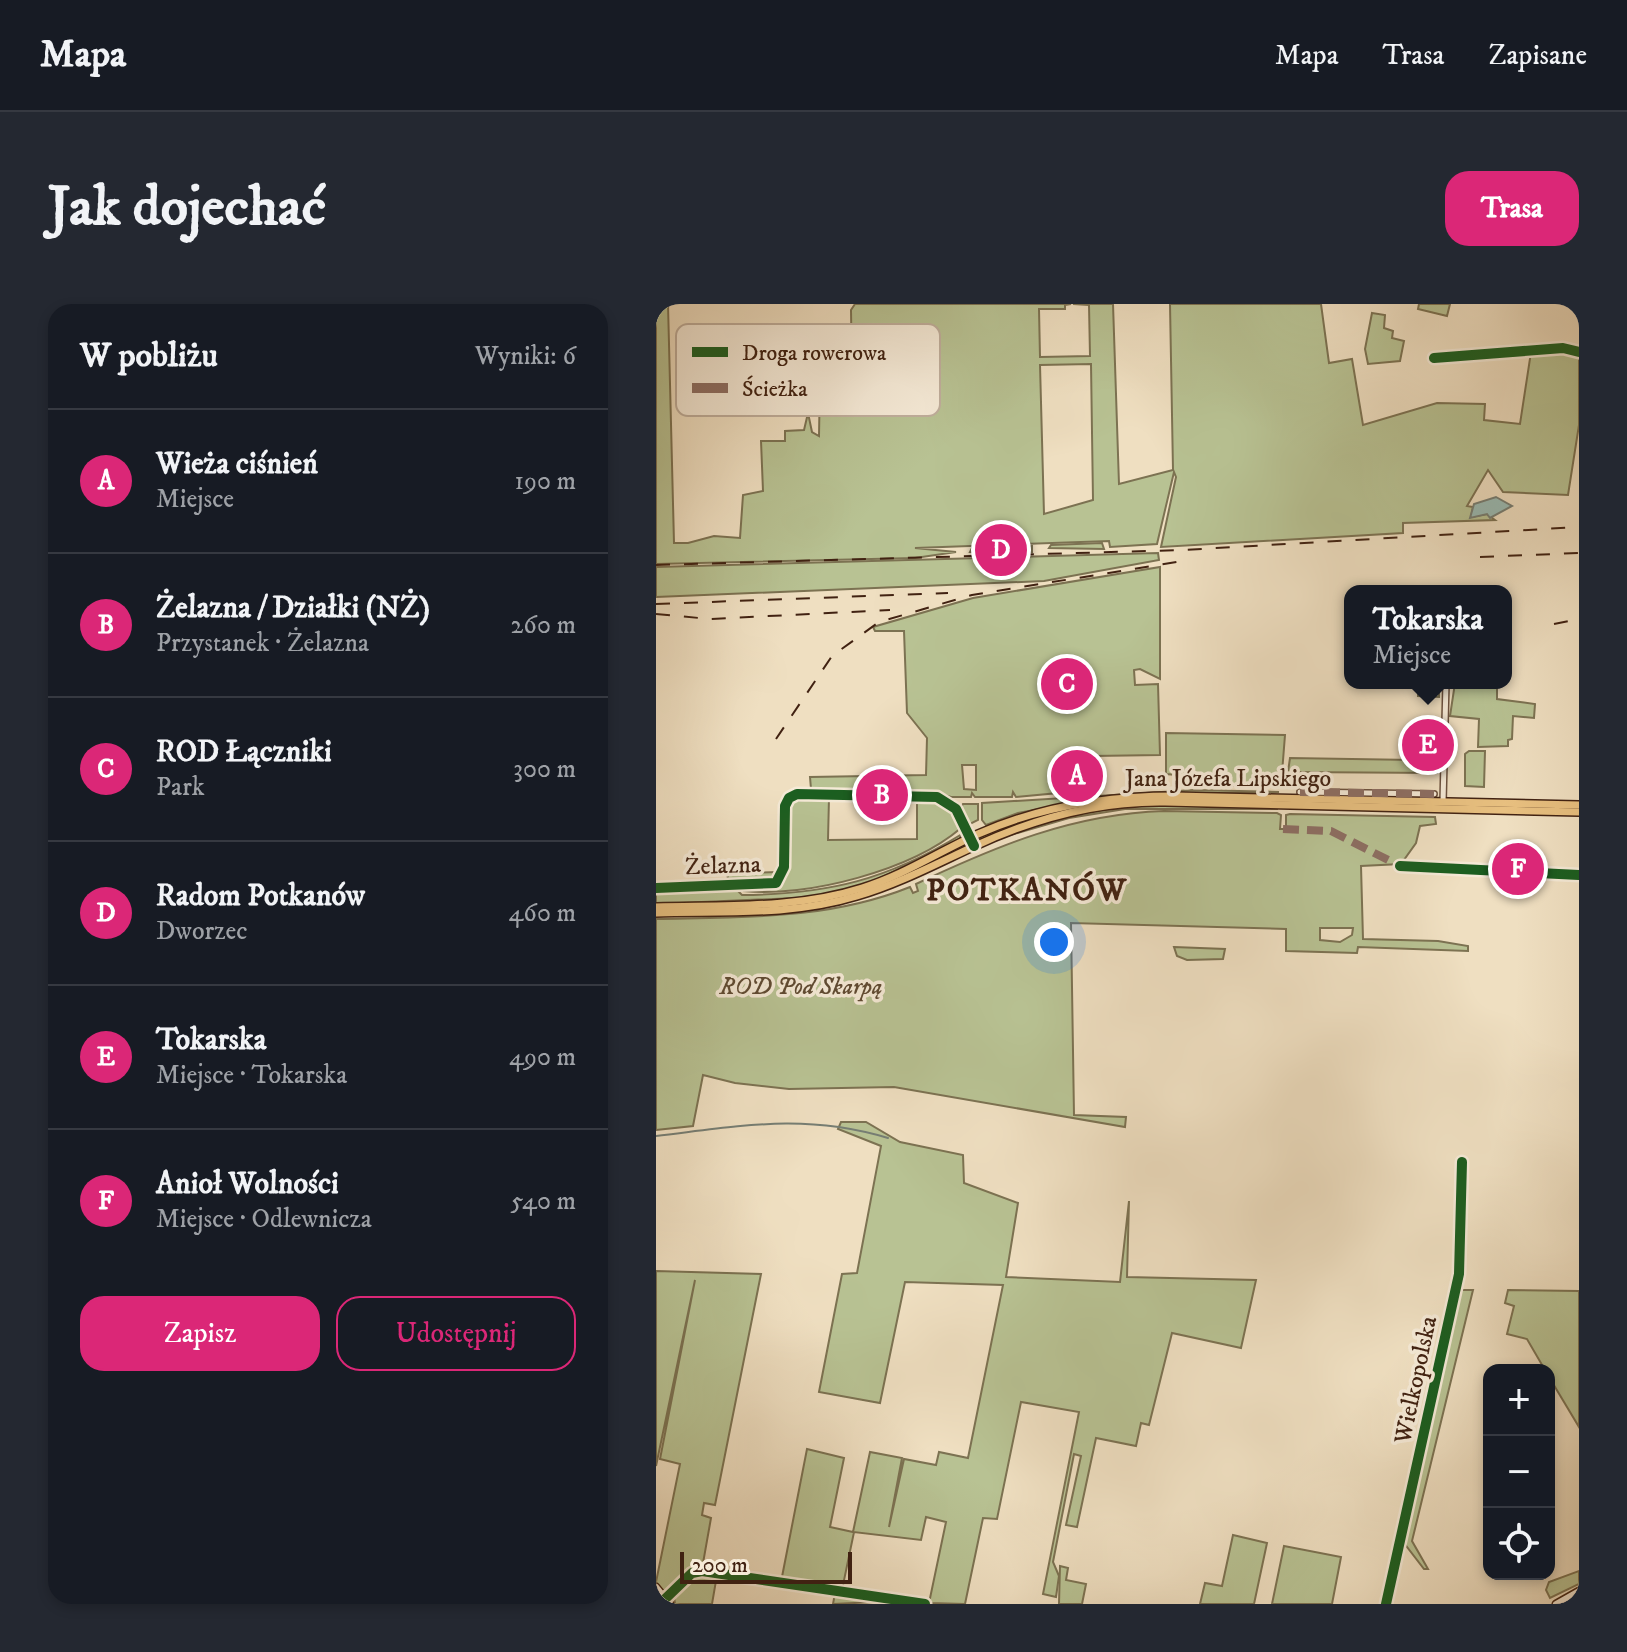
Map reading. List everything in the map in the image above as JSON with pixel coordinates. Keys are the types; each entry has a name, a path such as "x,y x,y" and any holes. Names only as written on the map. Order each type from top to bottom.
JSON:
{"main road":[{"name":"Jana Józefa Lipskiego","path":"656,910 788,909 833,902 897,883 972,842 1042,810 1125,797 1579,812"},
{"name":"Jana Józefa Lipskiego","path":"1443,806 1579,805"}],"street":[{"path":"1434,358 1551,348 1579,352"},
{"path":"1443,806 1446,689"},
{"path":"1300,792 1434,794"},
{"name":"Żelazna","path":"656,888 776,883 784,867 784,808 789,798 797,794 937,797 954,807 972,842"},
{"path":"1400,866 1579,875"},
{"name":"Wielkopolska","path":"1386,1604 1459,1274 1462,1162"},
{"path":"656,1587 668,1601 692,1573 702,1571 925,1604"},
{"path":"1556,1604 1579,1591"}],"green space":[{"path":"656,304 668,304 674,543 688,543 714,536 740,538 743,495 763,491 761,441 785,441 785,431 804,430 807,416 812,432 819,436 819,416 940,416 940,324 851,324 851,310 855,304 1071,304 1065,305 1065,309 1039,309 1040,357 1090,356 1089,305 1073,304 1113,304 1119,484 1173,470 1170,304 1321,304 1329,363 1352,359 1363,425 1437,403 1485,404 1484,420 1520,424 1531,352 1579,355 1579,425 1568,495 1503,492 1488,470 1467,506 1473,507 1471,517 1487,514 1495,520 1403,523 1403,533 1161,547 1176,477 1174,472 1157,544 1110,547 1109,541 915,548 956,552 915,558 656,564","holes":["1091,364 1093,500 1044,514 1040,365"]},
{"path":"1419,304 1450,304 1447,316 1418,309"},
{"path":"1372,313 1385,315 1384,328 1393,331 1392,338 1404,341 1400,361 1368,364 1365,349"},
{"path":"1102,543 1104,549 1049,548 1051,545"},
{"path":"1032,546 1032,552 970,552 972,548"},
{"path":"1158,553 1159,560 1044,581 656,597 656,567"},
{"path":"1160,567 1160,679 1140,669 1134,670 1135,685 1158,684 1160,755 1093,756 1092,785 1096,788 1061,793 1058,790 1058,793 1016,797 1013,792 1012,797 975,797 972,793 971,797 951,797 931,791 811,789 810,777 926,775 927,738 907,713 904,631 875,631 873,627 973,598","holes":["962,765 976,765 976,790 964,789"]},
{"path":"1418,689 1439,689 1439,697 1418,696"},
{"path":"1454,689 1497,689 1497,699 1535,704 1534,718 1513,716 1512,739 1508,740 1508,746 1478,747 1479,719 1450,716"},
{"path":"1166,733 1285,735 1281,786 1187,786 1188,776 1166,774"},
{"path":"1421,741 1424,746 1439,743 1437,773 1292,772 1292,786 1286,786 1290,758 1414,760 1421,755"},
{"path":"1485,751 1484,787 1465,786 1465,754"},
{"path":"1194,790 1279,792 1116,795 1018,813 986,825 982,820 982,803"},
{"path":"829,798 828,840 917,839 917,802 913,798 944,803 961,828 915,857 858,878 797,890 743,891 775,888 787,875 790,853 788,809 792,801"},
{"path":"963,804 978,804 978,820 968,825 960,809"},
{"path":"1157,804 1278,809 1125,809 1069,818 993,840 1076,813"},
{"name":"ROD Pod Skarpą","path":"1130,813 1277,813 1281,815 1280,829 1286,829 1286,815 1290,814 1435,817 1436,824 1420,826 1416,843 1401,864 1361,866 1363,939 1438,941 1468,946 1468,951 1358,947 1357,953 1286,951 1286,929 1071,923 1074,1115 1126,1117 1125,1127 894,1087 789,1089 735,1083 703,1075 693,1126 656,1130 656,919 785,915 848,906 910,887 913,893 918,891 916,884 1006,845 1066,825","holes":["1320,928 1353,928 1352,935 1340,942 1320,940"]},
{"path":"962,834 959,840 872,882 818,897 656,904 656,892 737,890 742,895 803,892 830,887 908,863"},
{"path":"777,872 773,877 728,879 727,874"},
{"path":"1174,947 1225,949 1223,959 1187,960 1177,956"},
{"path":"841,1122 866,1122 900,1142 963,1155 964,1183 1018,1203 1006,1277 1120,1282 1129,1201 1127,1277 1256,1280 1241,1348 1172,1333 1149,1425 1141,1423 1136,1446 1096,1438 1077,1527 1066,1525 1081,1456 1074,1454 1053,1562 1059,1576 1056,1597 1043,1594 1079,1412 1021,1402 997,1519 983,1518 965,1604 929,1603 946,1522 926,1517 921,1540 854,1532 842,1590 781,1582 807,1449 844,1458 830,1527 853,1532 870,1452 902,1458 889,1527 904,1459 936,1465 939,1452 968,1458 1003,1285 905,1282 880,1403 819,1392 842,1274 857,1273 881,1146 838,1129"},
{"path":"656,1271 761,1274 715,1505 704,1503 702,1515 711,1518 702,1569 691,1571 665,1594 656,1582 680,1464 660,1459 695,1280 656,1466"},
{"path":"1461,1290 1473,1290 1412,1541 1428,1569 1424,1569 1404,1543"},
{"path":"1508,1290 1579,1291 1579,1427 1555,1387 1555,1364 1542,1364 1527,1339 1507,1334 1514,1306 1505,1303"},
{"path":"1233,1535 1267,1543 1254,1604 1200,1604 1205,1583 1222,1586"},
{"path":"1284,1546 1341,1557 1332,1604 1272,1604"},
{"path":"1060,1566 1068,1568 1066,1580 1086,1584 1082,1604 1059,1604"},
{"path":"1579,1571 1579,1584 1550,1598 1546,1590 1549,1582"},
{"path":"700,1574 717,1575 712,1604 675,1604 674,1596"},
{"path":"835,1593 898,1601 833,1604"}],"water":[{"path":"1496,497 1512,506 1490,518 1487,514 1470,518 1474,504"}],"waterway":[{"path":"656,1136 745,1126 800,1124 857,1130 888,1138"}],"railway":[{"path":"656,565 1183,550 1579,527"},
{"path":"1480,557 1579,553"},
{"path":"776,739 832,656 879,622 972,595 1189,560"},
{"path":"656,604 948,593"},
{"path":"656,614 710,619 890,610"},
{"path":"1554,624 1579,619"}],"marked path":[{"path":"1300,792 1434,794"},
{"path":"1283,829 1331,831 1400,866"}],"cycle path":[{"path":"1434,358 1563,348 1579,352"},
{"path":"656,888 776,883 784,867 785,806 789,798 797,794 937,797 956,809 974,846"},
{"path":"1400,866 1579,875"},
{"path":"1386,1604 1459,1274 1462,1162"},
{"path":"665,1599 692,1573 702,1571 925,1604"}],"place":[{"name":"Radom Potkanów","path":"1001,550"},
{"name":"ROD Łączniki","path":"1067,684"},
{"name":"Tokarska","path":"1428,745"},
{"name":"Wieża ciśnień","path":"1077,776"},
{"name":"Żelazna / Działki (NŻ)","path":"882,795"},
{"name":"Anioł Wolności","path":"1518,869"}],"district":[{"name":"POTKANÓW","path":"1027,891"}]}
